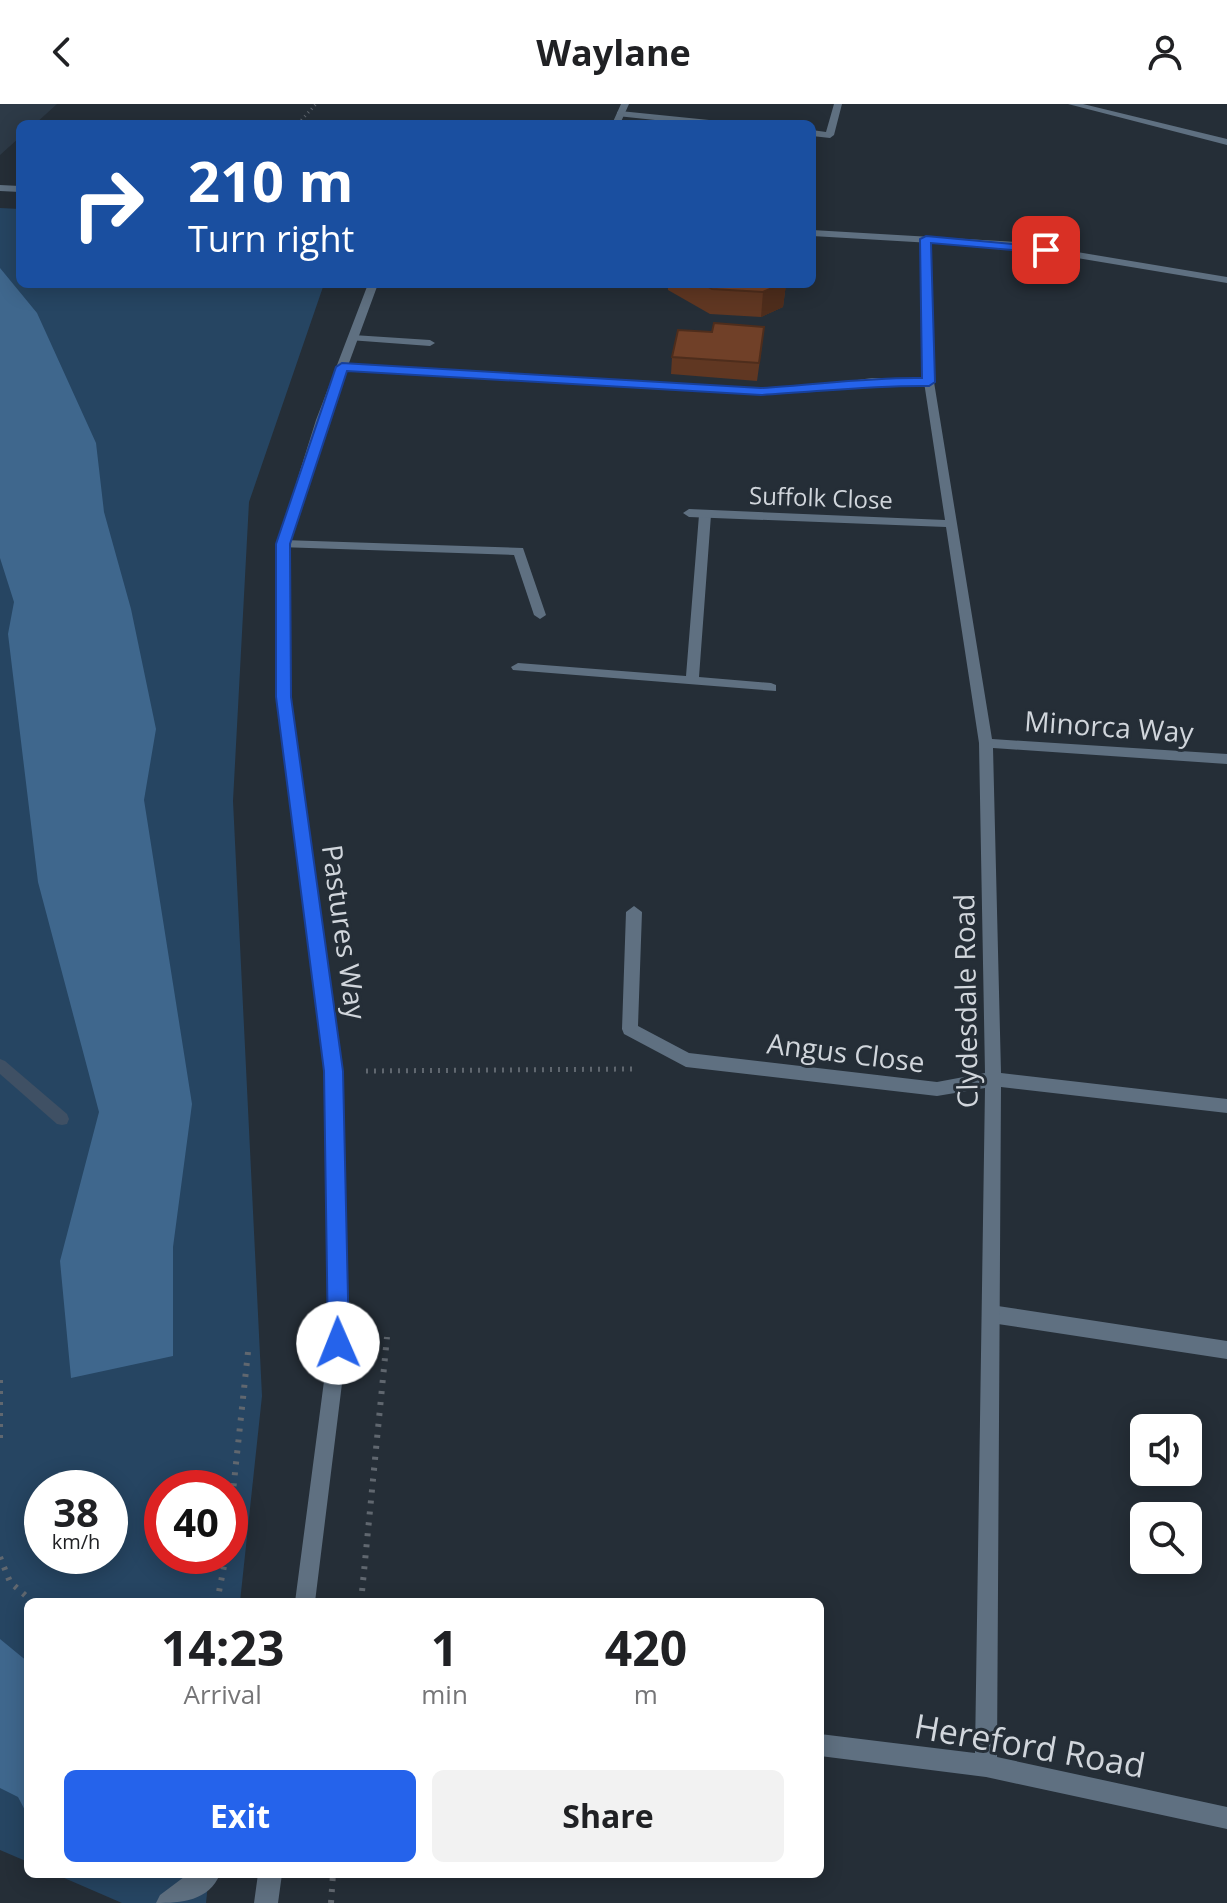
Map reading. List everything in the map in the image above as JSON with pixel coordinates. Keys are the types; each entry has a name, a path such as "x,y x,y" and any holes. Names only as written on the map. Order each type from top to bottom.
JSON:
{"street":[{"path":"625,104 618,119 638,120"},
{"path":"816,133 830,135 838,104"},
{"path":"1072,104 1227,142"},
{"path":"816,233 1017,245 1227,280"},
{"name":"Clydesdale Road","path":"926,239 929,382 986,743 993,1079 986,1766"},
{"name":"Pastures Way","path":"306,1598 338,1343 333,1071 283,697 283,544 372,288"},
{"path":"353,338 430,343"},
{"path":"342,367 761,391 872,381 929,382"},
{"name":"Suffolk Close","path":"689,513 951,524"},
{"path":"692,681 705,515"},
{"path":"283,544 519,551 540,615"},
{"path":"518,667 771,688"},
{"name":"Minorca Way","path":"986,743 1227,759"},
{"name":"Angus Close","path":"634,912 630,1029 686,1060 937,1089 993,1079 1227,1106"},
{"path":"991,1314 1227,1350"},
{"name":"Hereford Road","path":"824,1746 986,1766 1227,1818"},
{"path":"168,1903 202,1878"},
{"path":"266,1903 269,1878"}],"path":[{"path":"302,120 316,104"},
{"path":"333,1071 639,1069 686,1060"},
{"path":"361,1598 387,1337"},
{"path":"235,1470 248,1352"},
{"path":"0,1380 0,1441"},
{"path":"0,1557 10,1582"},
{"path":"0,1569 28,1598"},
{"path":"218,1598 222,1574"},
{"path":"331,1903 333,1878"}],"shaded area":[{"path":"0,104 57,104 39,120 16,120 16,141 0,155"},
{"path":"0,208 16,209 16,288 323,288 249,502 233,801 262,1396 248,1527 248,1470 144,1470 144,1574 243,1574 240,1598 24,1598 24,1860 0,1850"},
{"path":"0,268 37,313 96,443 104,512 131,609 156,729 144,800 192,1104 173,1247 173,1356 71,1378 60,1261 99,1112 38,882 8,634 14,602 0,558"},
{"path":"0,1639 24,1659 24,1808 18,1797 0,1788"},
{"path":"64,1878 209,1878 206,1903 122,1903"}],"building":[{"path":"710,288 772,288 763,292"},
{"path":"714,323 764,327 759,363 672,357 678,330 712,332"}],"waterway":[{"path":"0,1065 62,1119"}],"route":[{"path":"338,1343 333,1071 283,697 283,544 342,367 761,391 789,391 872,381 929,382 926,239 1046,250"}]}
